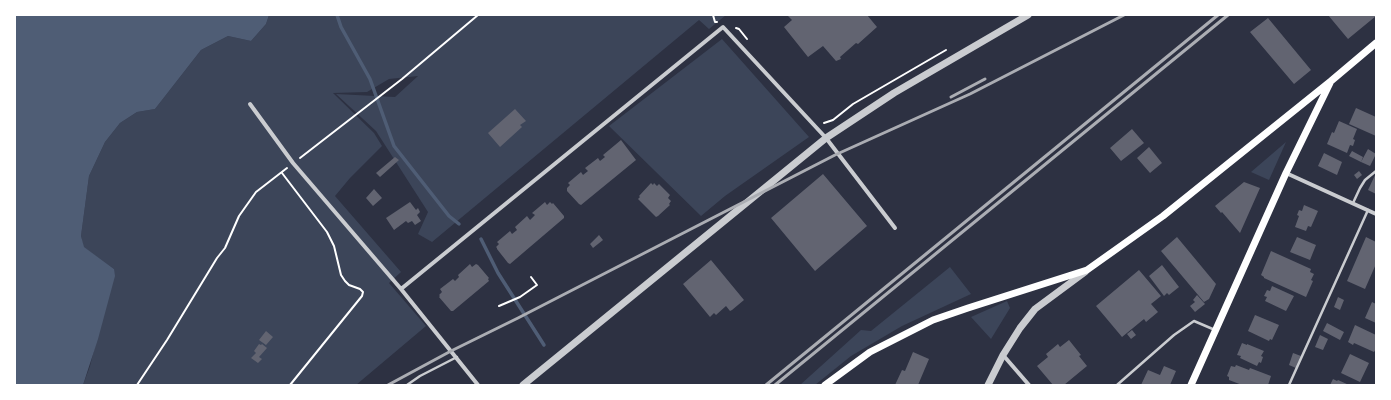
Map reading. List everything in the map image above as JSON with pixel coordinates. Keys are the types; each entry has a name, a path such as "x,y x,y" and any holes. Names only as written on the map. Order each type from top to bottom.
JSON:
{"main road":[{"path":"824,385 870,352 933,320 1087,270 1163,216 1376,43"},
{"path":"1191,385 1286,173 1331,81"}],"street":[{"path":"523,385 826,138 894,94 1028,15"},
{"path":"401,289 722,26 826,138 895,228"},
{"path":"250,104 293,163 401,289 478,385"},
{"path":"1286,173 1376,214"},
{"path":"988,385 1003,355 1020,328 1036,310 1087,270"},
{"path":"1003,355 1029,385"}],"lane":[{"path":"1353,203 1365,180 1376,171"},
{"path":"1289,385 1368,210"},
{"path":"1117,385 1174,335 1194,321 1216,330"},
{"path":"407,385 420,376 456,357"}],"path":[{"path":"137,385 168,340 181,316 217,258 225,248 239,216 256,192 282,174 293,163 370,105 478,15"},
{"path":"713,15 715,22 722,26"},
{"path":"733,27 739,29 748,41"},
{"path":"820,124 833,120 853,104 947,50"},
{"path":"282,174 327,232 334,246 341,275 345,281 363,292 362,296 290,385"},
{"path":"499,306 520,297 537,285 531,277"}],"shaded area":[{"path":"15,15 269,15 266,24 251,41 228,36 201,50 155,109 137,112 120,123 105,142 89,176 81,236 84,247 114,269 115,276 98,339 83,385 15,385"},
{"path":"269,15 726,15 709,29 699,20 432,242 418,234 428,212 376,131 336,94 395,97 418,76 389,79 367,92 333,93 374,133 382,146 350,178 335,196 401,272 389,283 426,326 356,385 83,385 90,366 114,269 83,247 81,236 89,176 105,142 120,123 137,112 155,109 201,50 228,36 251,41 266,24"},
{"path":"722,39 809,137 725,196 701,216 609,126"},
{"path":"1286,142 1269,180 1251,172"},
{"path":"950,267 971,294 902,326 851,356 815,385 800,385 861,330 871,331"},
{"path":"1007,301 1010,308 991,339 971,317"}],"building":[{"path":"867,15 877,27 858,44 856,43 840,57 841,59 836,61 823,46 808,57 784,27 792,20 788,16"},
{"path":"1328,15 1376,15 1376,16 1348,39"},
{"path":"1268,18 1311,70 1294,84 1250,32"},
{"path":"1356,108 1376,117 1376,136 1349,124"},
{"path":"515,109 526,121 520,125 522,127 500,147 488,133"},
{"path":"1339,121 1357,129 1353,139 1355,140 1353,146 1350,145 1347,153 1327,144"},
{"path":"1132,129 1144,143 1121,161 1110,148"},
{"path":"621,140 636,160 581,205 579,204 567,191 567,188 570,185 568,183 581,172 583,175 588,171 585,168 598,158 600,161 605,157 603,155"},
{"path":"1149,147 1162,163 1150,173 1137,158"},
{"path":"1368,149 1376,154 1370,166 1361,162"},
{"path":"1352,151 1363,157 1361,162 1349,156"},
{"path":"1324,153 1342,162 1337,175 1318,166"},
{"path":"395,157 399,160 380,177 376,173"},
{"path":"1359,171 1362,175 1357,179 1354,175"},
{"path":"1376,173 1376,194 1368,190"},
{"path":"823,174 867,226 815,271 771,218"},
{"path":"1244,182 1260,188 1240,233 1215,206"},
{"path":"651,183 653,185 654,183 657,186 659,184 670,195 668,198 671,201 669,204 670,205 656,217 638,199"},
{"path":"374,189 382,198 373,206 366,198"},
{"path":"410,202 416,210 418,208 420,212 417,215 421,221 415,225 412,221 408,223 406,221 394,230 386,218"},
{"path":"545,202 547,205 550,202 552,204 553,203 564,218 510,264 508,263 497,249 496,247 499,244 497,242 510,231 512,234 517,230 515,227 527,216 530,220 535,215 532,213"},
{"path":"1304,205 1318,211 1311,227 1308,226 1306,231 1295,227 1299,216 1297,215 1299,210 1302,211"},
{"path":"599,235 603,240 593,248 590,244"},
{"path":"1177,237 1216,284 1209,299 1204,302 1161,251"},
{"path":"1297,237 1316,245 1310,260 1290,252"},
{"path":"1366,237 1376,242 1376,264 1365,289 1347,281"},
{"path":"1271,251 1311,269 1310,272 1314,274 1311,280 1313,281 1306,297 1264,278 1261,275"},
{"path":"711,260 744,300 730,311 726,306 716,315 714,313 710,317 683,284"},
{"path":"470,264 472,267 476,264 478,265 489,278 489,281 453,311 451,311 439,297 442,292 440,289 453,279 455,281 459,277 458,275"},
{"path":"1162,265 1179,287 1169,295 1167,293 1164,296 1149,276"},
{"path":"1139,270 1161,296 1151,304 1158,312 1146,322 1144,319 1122,337 1096,306"},
{"path":"1272,286 1294,296 1286,311 1265,301 1267,297 1264,296 1267,290 1270,291"},
{"path":"1197,295 1205,304 1195,312 1190,306 1195,302 1193,300"},
{"path":"1338,297 1344,300 1340,310 1334,307"},
{"path":"1372,302 1376,304 1376,323 1365,318"},
{"path":"1255,315 1279,325 1272,340 1270,339 1269,341 1248,331"},
{"path":"1327,323 1344,332 1340,340 1323,331"},
{"path":"1355,325 1376,335 1376,349 1374,352 1354,343 1353,345 1348,342"},
{"path":"1132,330 1136,335 1131,339 1127,334"},
{"path":"266,331 273,337 266,345 259,340"},
{"path":"1320,335 1328,339 1323,350 1315,347"},
{"path":"1069,340 1081,355 1079,356 1087,366 1064,385 1053,385 1037,366 1048,357 1046,354 1058,344 1060,347"},
{"path":"1242,343 1264,351 1261,356 1263,357 1261,363 1259,362 1257,366 1237,355"},
{"path":"259,344 262,344 267,348 259,357 262,359 258,363 251,358 256,353 254,351"},
{"path":"913,352 929,359 918,385 895,385 902,370 905,371"},
{"path":"1293,353 1301,356 1296,368 1289,365"},
{"path":"1350,354 1369,363 1360,382 1341,373"},
{"path":"1236,365 1249,370 1250,368 1271,376 1268,385 1242,385 1229,380 1229,377 1227,376 1231,366 1235,367"},
{"path":"1164,366 1176,371 1170,385 1141,385 1148,370 1160,375"},
{"path":"1333,379 1338,380 1349,385 1330,385"}],"waterway":[{"path":"337,15 341,27 370,79 394,146 449,216 459,224"},
{"path":"481,239 498,273 544,345"}],"railway":[{"path":"388,385 451,351 835,155 970,94 1124,15"},
{"path":"766,385 1218,15"},
{"path":"775,385 1228,15"},
{"path":"951,97 985,79"}]}
